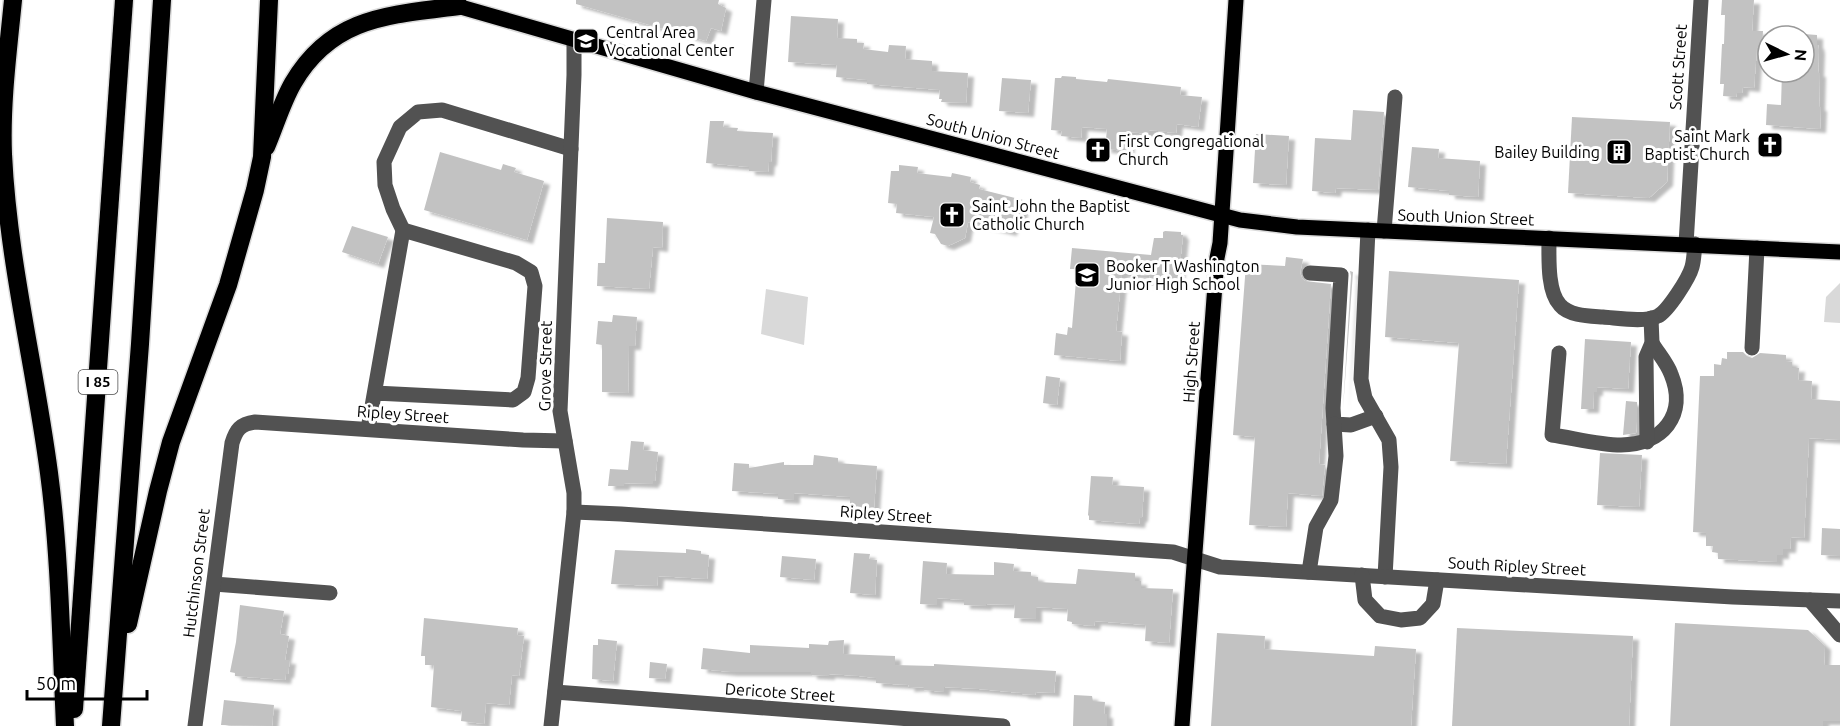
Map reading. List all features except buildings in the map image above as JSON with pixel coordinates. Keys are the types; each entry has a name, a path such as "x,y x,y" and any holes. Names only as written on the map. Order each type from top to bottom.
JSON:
{"highway":[{"path":"13,0 4,95 3,152 6,196 10,238 51,491 66,726"},
{"name":"I 85","path":"73,726 124,0"},
{"name":"I 85","path":"111,726 139,355 162,0"},
{"path":"262,157 269,0"},
{"path":"113,693 140,567 171,442 230,278 246,226 262,157 293,83 309,60 346,30 388,15 459,6"},
{"path":"0,13 9,42"}],"main road":[{"name":"South Union Street","path":"436,0 756,92 1240,220 1297,227 1840,252"},
{"name":"High Street","path":"1182,726 1236,0"}],"street":[{"path":"756,92 764,0"},
{"name":"Scott Street","path":"1651,318 1659,316 1666,308 1692,268 1690,244 1701,0"},
{"name":"Grove Street","path":"551,726 574,512 574,493 560,411 574,40"},
{"path":"1384,231 1395,97"},
{"path":"368,429 403,230 385,184 384,162 400,127 418,112 442,110 571,149"},
{"path":"375,393 513,400 524,392 528,378 535,286 531,272 508,260 403,230"},
{"path":"1368,230 1360,379 1365,398 1389,440 1391,467 1385,576"},
{"path":"1549,238 1549,271 1556,299 1562,307 1588,316 1651,318 1652,343 1646,357 1647,442"},
{"path":"1752,348 1757,248"},
{"path":"1309,572 1316,527 1331,500 1336,456 1334,424 1341,275 1310,273"},
{"path":"1559,353 1552,435 1621,445 1647,442 1663,431 1673,417 1677,403 1676,390 1671,374 1652,343"},
{"path":"1334,424 1351,425 1376,416"},
{"name":"Ripley Street","path":"239,427 245,423 255,422 565,441"},
{"name":"Hutchinson Street","path":"195,726 232,443 239,427"},
{"name":"Ripley Street","path":"574,512 1173,552 1194,558"},
{"name":"South Ripley Street","path":"1194,558 1220,567 1840,601"},
{"path":"1362,575 1365,600 1380,616 1401,620 1420,618 1433,604 1437,579"},
{"path":"214,584 330,593"},
{"path":"1810,600 1840,635"},
{"name":"Dericote Street","path":"555,692 1002,726"}],"shaded area":[{"path":"1840,283 1840,323 1824,322 1826,297"},
{"path":"766,289 808,297 804,345 761,334"}],"place":[{"name":"Central Area Vocational Center","path":"586,41"},
{"name":"Saint Mark Baptist Church","path":"1770,145"},
{"name":"First Congregational Church","path":"1098,150"},
{"name":"Bailey Building","path":"1619,152"},
{"name":"Saint John the Baptist Catholic Church","path":"952,215"},
{"name":"Booker T Washington Junior High School","path":"1087,275"}]}
